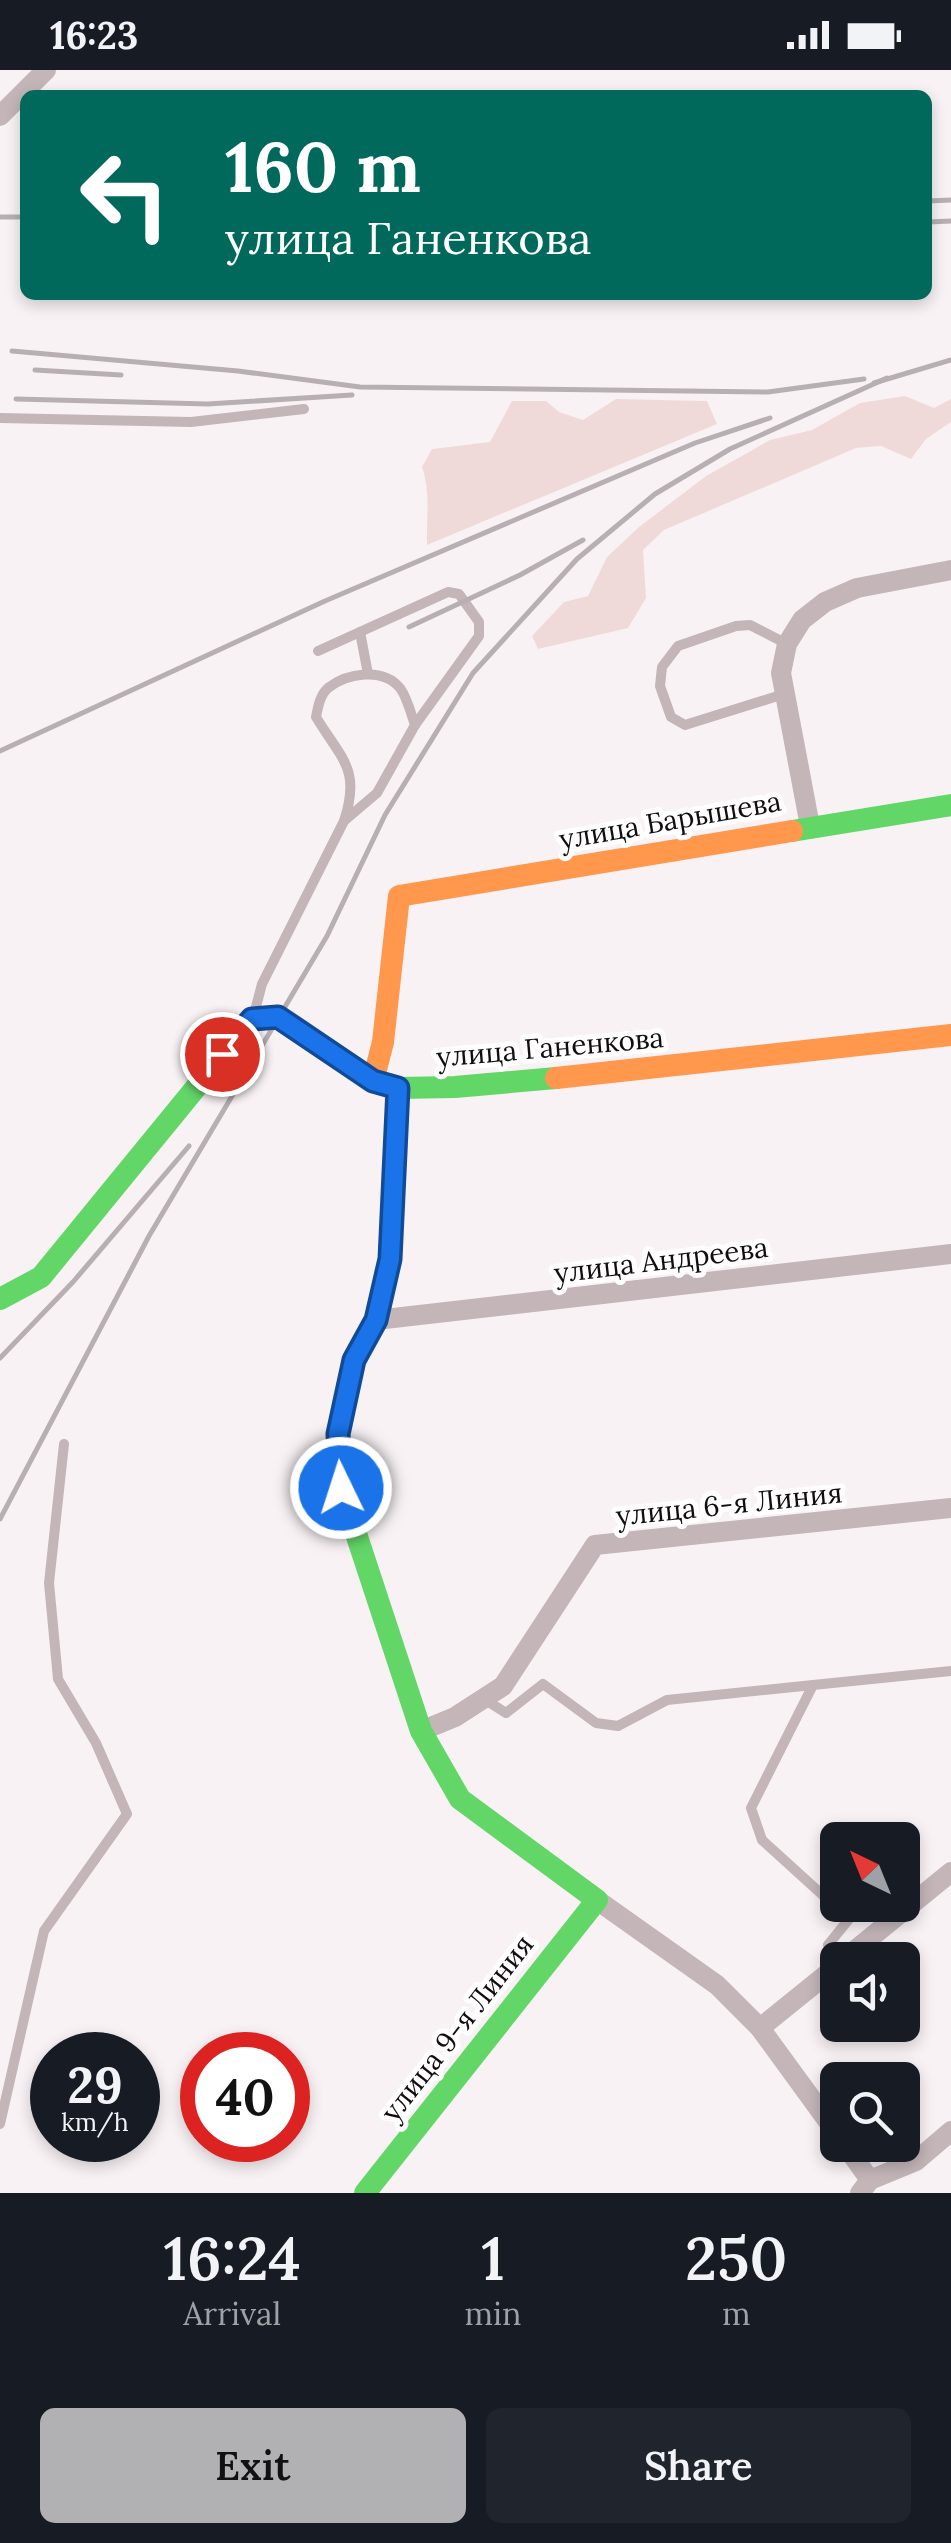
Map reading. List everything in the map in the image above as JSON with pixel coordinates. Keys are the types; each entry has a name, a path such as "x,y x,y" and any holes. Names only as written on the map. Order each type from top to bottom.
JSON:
{"street":[{"path":"26,90 46,70"},
{"path":"0,116 20,96"},
{"path":"810,826 781,672 787,644 802,620 825,602 858,588 951,570"},
{"name":"улица Барышева","path":"373,1081 383,1042 399,896 951,805"},
{"name":"улица Ганенкова","path":"252,1019 278,1017 373,1081 398,1088 455,1088 628,1072 951,1035"},
{"path":"0,1298 41,1277 252,1019"},
{"path":"398,1088 390,1259 376,1320 354,1360 338,1434 341,1488 400,1675 422,1731 460,1799 716,1985 760,2028 820,2110"},
{"name":"улица Андреева","path":"376,1320 951,1254"},
{"name":"улица 6-я Линия","path":"422,1731 504,1686 595,1545 951,1508"},
{"path":"865,1942 951,1872"},
{"name":"улица 9-я Линия","path":"365,2193 597,1900"},
{"path":"760,2028 820,1979"},
{"path":"853,2162 865,2186 916,2161 951,2132"}],"lane":[{"path":"0,418 191,422 304,409"},
{"path":"318,651 448,592 459,594 478,622 478,636 415,724 376,794 344,822"},
{"path":"785,693 685,725 671,717 660,686 662,667 678,646 736,626 750,625 787,644"},
{"path":"360,632 368,674"},
{"path":"252,1019 262,984 344,822 353,794 352,776 316,717 326,690 357,675 381,675 400,688 415,724"},
{"path":"0,2124 44,1931 127,1814 96,1743 58,1679 49,1582 64,1444"},
{"path":"484,1700 506,1713 543,1684 596,1723 618,1726 667,1700 951,1670"},
{"path":"813,1686 752,1808 762,1840 848,1920 830,1942"}],"shaded area":[{"path":"905,396 934,408 951,399 951,422 926,439 911,459 881,446 856,448 664,530 643,550 646,598 628,628 538,649 532,636 564,602 588,596 607,557 706,476 770,440 812,430 860,403"},
{"path":"616,399 707,401 717,424 427,545 427,496 422,467 432,449 490,442 512,401 546,401 559,412 583,420"}],"railway":[{"path":"932,201 951,200"},
{"path":"0,217 20,217"},
{"path":"932,222 951,221"},
{"path":"12,351 238,371 360,387 768,392 864,379"},
{"path":"874,383 951,360"},
{"path":"35,370 121,375"},
{"path":"0,1519 149,1236 327,936 385,815 473,673 577,559 655,494 730,449 887,378"},
{"path":"16,399 208,404 352,395"},
{"path":"0,751 325,601 695,443 770,418"},
{"path":"409,627 520,575 583,540"},
{"path":"0,1358 73,1282 189,1146"}],"traffic: fast":[{"path":"792,831 951,805"},
{"path":"0,1299 41,1277 252,1019 278,1017 373,1081 398,1088 556,1078"},
{"path":"365,2193 597,1900 460,1799 421,1731 341,1488 338,1434 354,1360 376,1320 390,1259 398,1088"}],"traffic: slow":[{"path":"373,1081 383,1042 399,896 792,831"},
{"path":"556,1078 951,1035"}],"route":[{"path":"222,1054 252,1019 278,1017 373,1081 398,1088 390,1259 376,1320 354,1360 338,1434 341,1488"}]}
